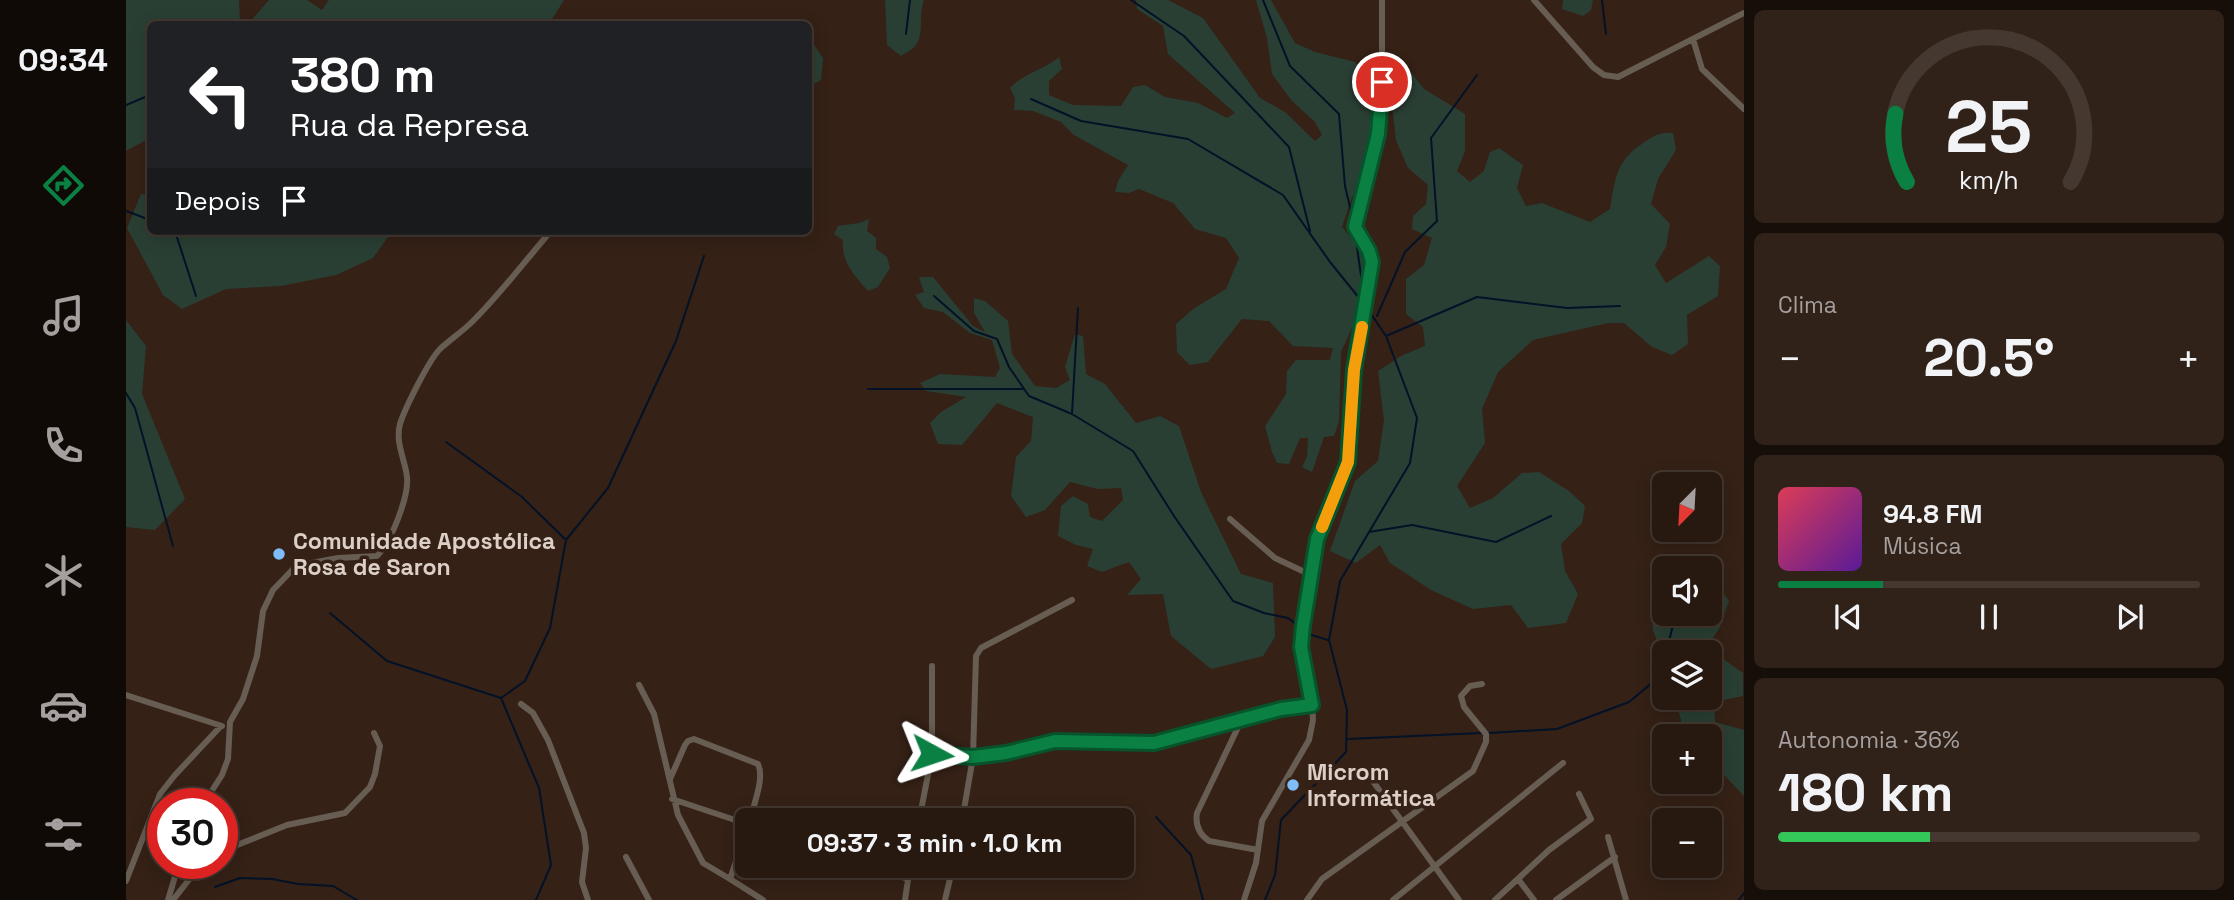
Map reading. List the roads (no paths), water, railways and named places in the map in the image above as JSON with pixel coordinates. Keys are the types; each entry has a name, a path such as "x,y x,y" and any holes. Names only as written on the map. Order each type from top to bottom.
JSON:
{"street":[{"path":"1244,900 1256,863 1262,821 1308,740 1313,720 1301,647 1317,539 1348,462 1354,370 1372,262 1369,251 1355,227 1378,134 1382,100 1382,0"},
{"path":"1534,0 1593,68 1604,75 1618,77 1744,13"},
{"path":"1693,39 1702,69 1744,110"},
{"path":"214,788 228,759 230,722 243,699 257,656 263,611 273,590 296,566 338,558 377,556 387,544 406,495 407,478 399,436 400,425 409,404 438,351 473,321 548,235"},
{"path":"1230,519 1275,558 1311,575"},
{"path":"964,808 973,757 976,656 981,648 1072,600"},
{"path":"922,808 932,754 932,666"},
{"path":"1307,900 1322,879 1473,771 1486,742 1486,734 1464,707 1461,696 1470,686 1482,684"},
{"path":"639,685 654,714 670,779 672,799 699,857 703,863 763,900"},
{"path":"126,695 220,727"},
{"path":"521,704 533,713 548,740 584,834 586,848 582,882 588,900"},
{"path":"932,754 973,757 1006,753 1055,741 1154,743 1281,709 1312,705"},
{"path":"1242,719 1197,813 1195,823 1209,841 1258,850"},
{"path":"126,881 160,794 220,727 230,722"},
{"path":"238,845 287,825 345,813 370,787 375,774 380,746 374,733"},
{"path":"670,779 685,745 694,739 758,764 758,785 752,808"},
{"path":"1393,900 1563,763"},
{"path":"1364,769 1459,900"},
{"path":"1495,900 1549,850 1591,819 1579,794"},
{"path":"672,799 735,820"},
{"path":"1608,837 1626,900"},
{"path":"626,857 649,900"},
{"path":"1556,900 1615,857"},
{"path":"730,879 735,864"},
{"path":"905,878 908,879 905,900"},
{"path":"945,900 950,878"},
{"path":"168,900 174,879"},
{"path":"173,900 189,879"},
{"path":"1518,879 1534,900"}],"waterway":[{"path":"906,34 910,0"},
{"path":"1131,0 1184,36 1289,147 1310,231"},
{"path":"1263,0 1290,66 1339,114 1345,186 1354,224"},
{"path":"1602,0 1606,34"},
{"path":"1377,316 1405,252 1437,221 1431,138 1477,75"},
{"path":"126,105 147,96"},
{"path":"1031,99 1081,121 1188,139 1283,195 1330,262 1364,304"},
{"path":"126,211 147,219"},
{"path":"1355,233 1364,297"},
{"path":"176,235 196,296"},
{"path":"536,900 551,865 539,788 501,698 525,681 550,628 566,540 608,488 676,341 704,256"},
{"path":"934,296 974,331 997,339 1009,367 1029,396 1072,414 1133,451 1233,601 1264,613 1288,618 1300,627"},
{"path":"1386,336 1477,297 1567,308 1620,306"},
{"path":"1072,414 1078,308"},
{"path":"1265,900 1275,875 1281,820 1346,752 1347,710 1329,640 1340,581 1410,463 1417,418 1386,336 1367,308"},
{"path":"868,389 1024,389"},
{"path":"126,393 135,408 173,546"},
{"path":"446,442 522,497 566,540"},
{"path":"1369,532 1412,525 1496,542 1551,516"},
{"path":"330,613 387,661 501,698"},
{"path":"1669,640 1673,626"},
{"path":"1304,631 1328,640"},
{"path":"1488,733 1557,729 1629,702 1652,683"},
{"path":"1348,739 1482,733"},
{"path":"1156,817 1191,855 1203,900"},
{"path":"215,887 240,878 272,879 333,886 357,900"},
{"path":"1739,900 1744,893"}],"place":[{"name":"Comunidade Apostólica Rosa de Saron","path":"279,554"},
{"name":"Microm Informática","path":"1293,785"}]}
